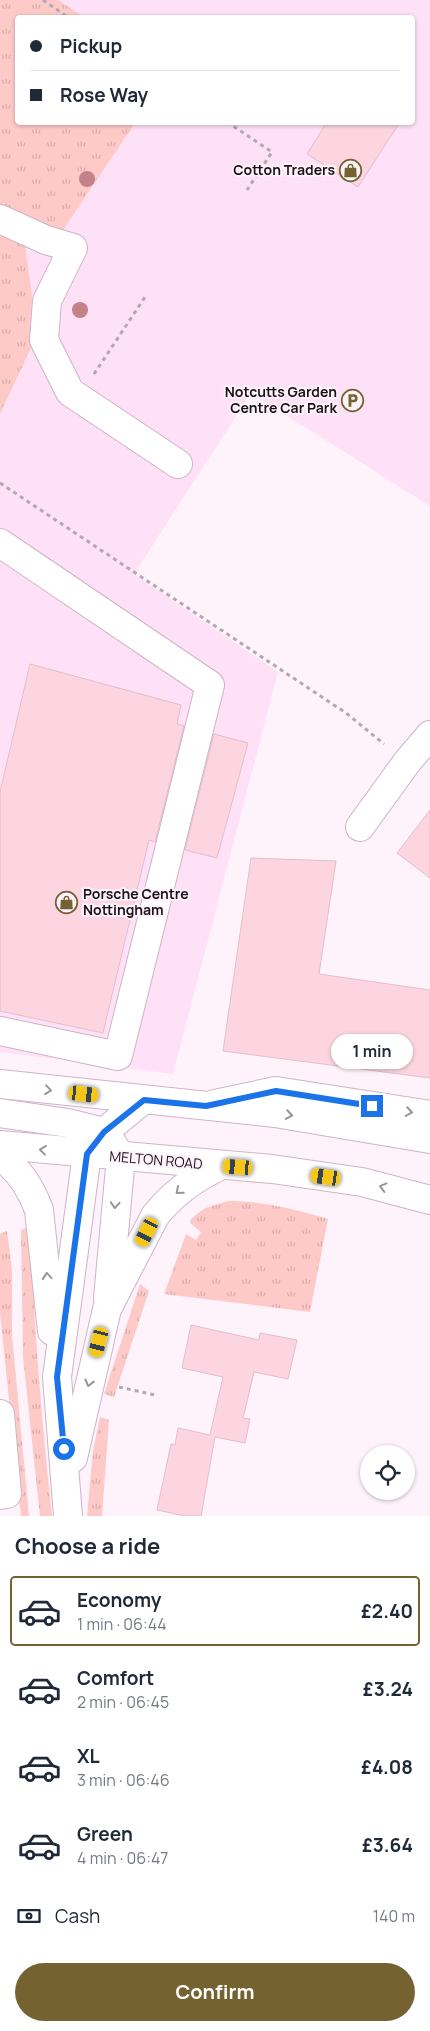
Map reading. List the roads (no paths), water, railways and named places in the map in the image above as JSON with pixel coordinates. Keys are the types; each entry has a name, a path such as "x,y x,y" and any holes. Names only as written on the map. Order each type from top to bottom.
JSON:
{"street":[{"path":"0,219 46,240 73,248 46,302 44,340 70,392 178,464"},
{"path":"0,543 210,685 118,1056 0,1031"},
{"path":"360,826 407,762 430,736"},
{"path":"0,1084 275,1113 430,1139"},
{"path":"206,1106 276,1091 430,1115"},
{"path":"57,1377 87,1154 104,1132 144,1100"},
{"name":"MELTON ROAD","path":"0,1114 68,1123 104,1132"},
{"path":"67,1485 107,1309 121,1157 104,1132"},
{"name":"MELTON ROAD","path":"0,1145 220,1166 272,1169 362,1182 430,1200"},
{"path":"0,1156 22,1176 33,1193 39,1210 57,1377 68,1516"},
{"path":"107,1309 155,1216 180,1190 200,1175 220,1166"},
{"path":"0,1414 6,1502"}],"place":[{"name":"Cotton Traders","path":"351,170"},
{"name":"Notcutts Garden Centre Car Park","path":"353,400"},
{"name":"Porsche Centre Nottingham","path":"67,902"}]}
